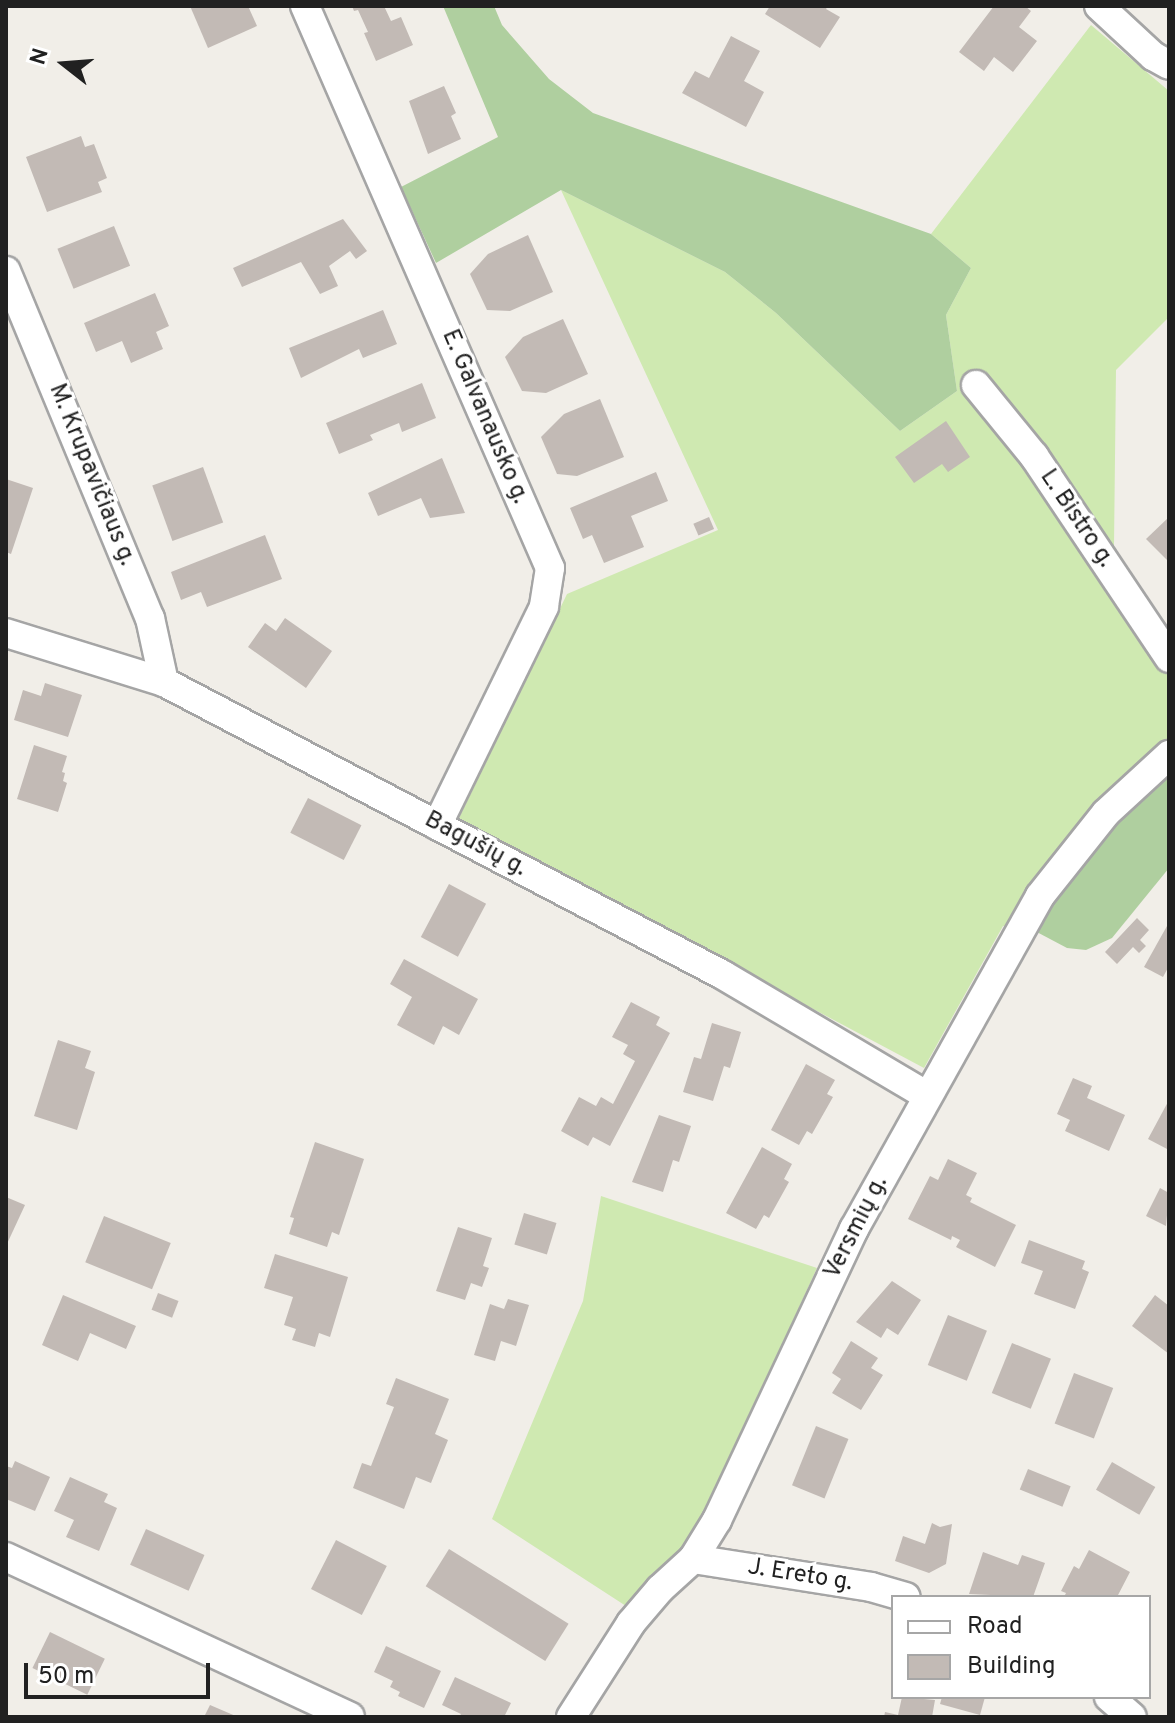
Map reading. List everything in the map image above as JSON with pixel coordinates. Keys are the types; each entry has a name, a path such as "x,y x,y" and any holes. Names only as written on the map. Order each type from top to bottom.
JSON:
{"street":[{"name":"E. Galvanausko g.","path":"305,6 550,568 544,607 437,825"},
{"path":"1099,6 1153,56 1169,65"},
{"name":"M. Krupavičiaus g.","path":"6,271 150,618 164,682"},
{"name":"L. Bistro g.","path":"976,385 1034,456 1169,658"},
{"name":"Bagušių g.","path":"6,633 164,682 723,975 926,1095"},
{"name":"Versmių g.","path":"571,1717 631,1623 660,1589 693,1559 735,1483 854,1229 926,1095 1040,896 1106,813 1169,755"},
{"path":"6,1557 350,1717"},
{"name":"J. Ereto g.","path":"693,1559 871,1587 899,1595"},
{"path":"1111,1699 1132,1717"}],"green space":[{"path":"443,6 494,6 502,25 549,79 593,113 931,234 971,268 946,315 957,391 900,431 776,313 725,272 561,190 436,263 401,187 498,137"},
{"path":"1091,25 1169,91 1169,317 1116,370 1114,546 1169,632 1169,764 1053,895 1033,930 1003,926 924,1068 458,820 567,594 718,530 561,190 725,272 776,313 900,431 957,391 946,315 971,268 931,234"},
{"path":"1169,764 1169,868 1112,938 1086,950 1067,948 1033,930 1053,895"},
{"path":"601,1196 817,1268 707,1509 685,1547 626,1606 492,1519 583,1301"}],"building":[{"path":"190,6 248,6 257,26 208,48"},
{"path":"352,6 384,6 391,21 401,17 413,45 376,61 364,33 368,32 358,10 354,11"},
{"path":"770,6 828,6 826,9 840,17 820,48 765,14"},
{"path":"994,6 1025,6 1031,11 1019,27 1037,41 1013,72 994,57 984,71 959,52"},
{"path":"731,36 760,51 744,81 764,92 746,127 682,93 695,71 709,78"},
{"path":"444,86 456,113 451,116 461,139 428,154 409,101"},
{"path":"81,136 85,147 94,144 107,178 98,182 102,192 47,212 26,157"},
{"path":"343,219 367,251 356,259 350,251 329,266 338,286 320,294 301,262 242,287 233,268"},
{"path":"114,226 130,266 74,289 57,249"},
{"path":"528,235 553,292 510,311 487,310 470,274 488,254"},
{"path":"155,293 169,326 156,332 163,349 131,363 122,341 96,352 84,323"},
{"path":"383,310 397,344 363,358 359,349 301,378 289,348"},
{"path":"563,319 588,374 546,393 522,391 505,357 523,337"},
{"path":"422,383 436,418 402,432 399,423 370,435 373,440 339,454 326,423"},
{"path":"600,399 624,457 577,476 557,474 541,437 564,414"},
{"path":"946,421 970,457 948,472 942,464 914,483 895,457"},
{"path":"442,458 465,513 430,518 421,498 378,516 368,493"},
{"path":"203,467 223,522 172,541 152,485"},
{"path":"656,472 668,501 631,516 644,547 604,563 592,535 583,539 570,508"},
{"path":"6,479 33,488 11,554 6,552"},
{"path":"709,517 714,529 698,536 693,524"},
{"path":"1169,517 1169,562 1146,539"},
{"path":"265,535 282,579 207,607 201,592 181,600 171,572"},
{"path":"285,618 332,651 306,688 248,647 265,623 276,631"},
{"path":"45,683 82,695 68,737 14,720 23,690 41,696"},
{"path":"34,745 67,756 62,772 65,773 63,781 67,783 58,812 17,799"},
{"path":"308,798 361,825 344,860 290,833"},
{"path":"449,884 486,904 458,957 421,937"},
{"path":"1137,918 1149,930 1140,940 1146,946 1139,953 1133,947 1117,964 1105,952"},
{"path":"1167,926 1169,966 1163,977 1144,967"},
{"path":"404,959 478,999 459,1035 443,1026 434,1045 397,1025 412,997 390,984"},
{"path":"631,1002 660,1017 656,1025 670,1033 610,1146 593,1137 588,1146 561,1131 579,1097 596,1106 601,1097 613,1104 635,1061 623,1054 628,1045 612,1037"},
{"path":"712,1023 741,1032 730,1068 724,1066 713,1101 683,1092 694,1057 701,1059"},
{"path":"58,1040 91,1051 85,1068 95,1072 77,1130 34,1116"},
{"path":"806,1064 835,1080 827,1094 833,1097 812,1134 807,1131 799,1145 771,1130"},
{"path":"1073,1078 1092,1086 1087,1098 1125,1115 1109,1151 1065,1131 1070,1120 1057,1114"},
{"path":"1169,1100 1169,1150 1148,1139"},
{"path":"659,1115 691,1126 679,1162 673,1160 663,1192 632,1182"},
{"path":"315,1142 364,1159 339,1235 332,1232 327,1247 289,1234 294,1218 290,1217"},
{"path":"762,1147 792,1164 784,1179 789,1182 769,1218 764,1215 756,1229 726,1213"},
{"path":"948,1159 977,1173 966,1195 972,1198 970,1202 1016,1225 995,1267 956,1247 960,1240 952,1236 951,1240 908,1219 930,1176 938,1180"},
{"path":"1160,1188 1169,1193 1166,1226 1146,1216"},
{"path":"6,1197 25,1205 6,1246"},
{"path":"524,1213 557,1223 547,1254 514,1245"},
{"path":"104,1216 171,1243 152,1289 85,1262"},
{"path":"458,1227 492,1238 483,1266 489,1268 482,1287 471,1283 465,1300 436,1291"},
{"path":"1029,1240 1085,1261 1082,1269 1089,1272 1075,1309 1034,1294 1043,1271 1021,1263"},
{"path":"275,1254 348,1277 330,1337 319,1333 315,1347 292,1340 296,1329 284,1325 293,1297 264,1288"},
{"path":"892,1281 921,1300 898,1335 887,1328 881,1338 856,1322"},
{"path":"158,1293 179,1301 172,1318 152,1310"},
{"path":"63,1295 136,1326 126,1349 90,1333 78,1361 42,1345"},
{"path":"1155,1295 1169,1306 1169,1354 1132,1326"},
{"path":"508,1299 529,1305 516,1346 501,1341 495,1361 474,1355 490,1304 504,1309"},
{"path":"948,1315 987,1331 967,1381 928,1365"},
{"path":"851,1341 878,1358 871,1368 883,1375 861,1410 832,1393 841,1379 832,1373"},
{"path":"1012,1343 1051,1359 1031,1409 992,1393"},
{"path":"1074,1373 1113,1388 1094,1438 1055,1423"},
{"path":"396,1378 449,1399 435,1434 448,1440 431,1483 416,1477 404,1509 353,1488 362,1463 371,1466 394,1407 386,1404"},
{"path":"816,1426 848,1439 824,1498 792,1485"},
{"path":"15,1461 50,1477 35,1511 6,1499 6,1466 12,1468"},
{"path":"1112,1462 1155,1487 1139,1515 1096,1490"},
{"path":"1028,1469 1071,1486 1062,1507 1020,1489"},
{"path":"70,1477 108,1494 104,1502 117,1508 99,1551 66,1537 74,1520 54,1511"},
{"path":"932,1523 940,1527 952,1524 946,1564 929,1573 895,1561 903,1536 925,1544"},
{"path":"146,1529 204,1555 189,1591 130,1565"},
{"path":"336,1540 387,1566 362,1615 311,1589"},
{"path":"449,1549 569,1624 545,1661 426,1586"},
{"path":"1089,1550 1130,1572 1118,1595 1065,1595 1061,1591 1074,1566 1079,1569"},
{"path":"983,1552 1018,1565 1022,1555 1045,1563 1034,1595 969,1594"},
{"path":"50,1632 105,1659 87,1695 32,1668"},
{"path":"386,1646 441,1671 424,1708 398,1696 400,1692 390,1687 393,1681 374,1672"},
{"path":"455,1677 511,1703 504,1717 459,1717 461,1714 442,1705"},
{"path":"902,1699 935,1700 932,1717 884,1717 885,1712 898,1715"},
{"path":"941,1699 984,1699 980,1715 940,1704"},
{"path":"210,1705 238,1717 204,1717"}]}
